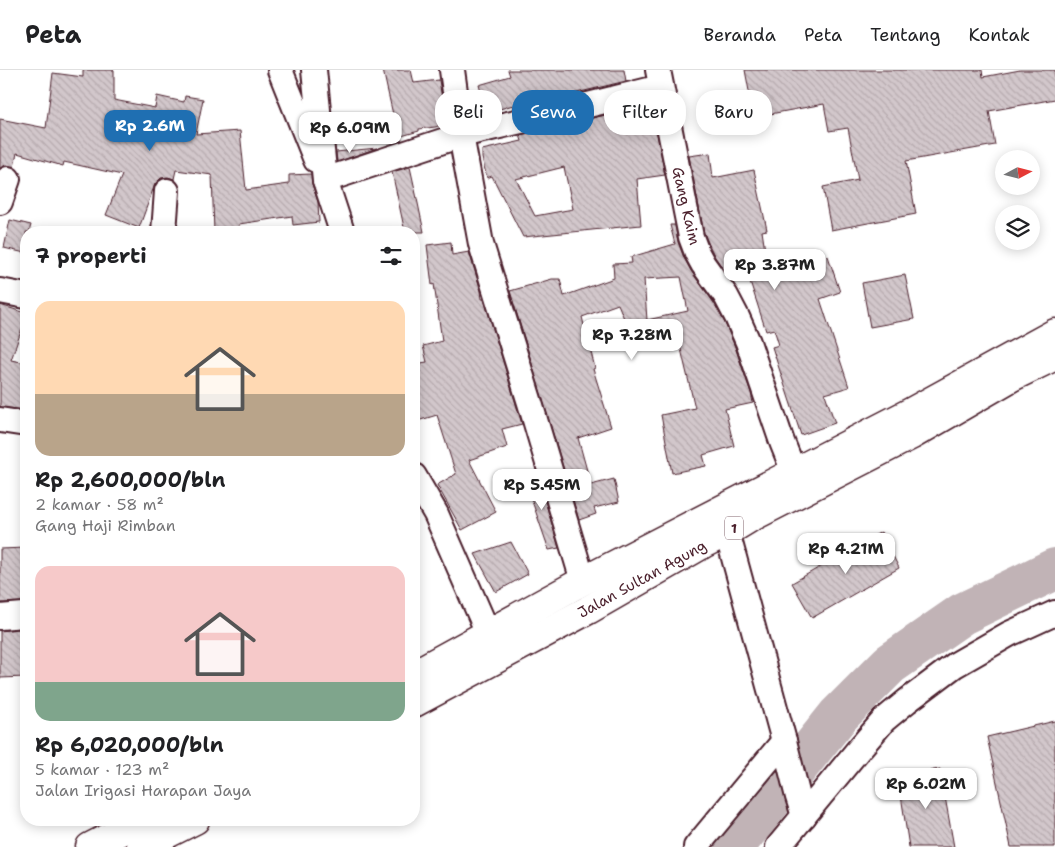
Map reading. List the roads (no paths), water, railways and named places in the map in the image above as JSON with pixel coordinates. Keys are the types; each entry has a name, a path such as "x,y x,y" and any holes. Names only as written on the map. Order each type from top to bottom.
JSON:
{"highway":[{"name":"Jalan Sultan Agung","path":"420,672 464,661 588,610 750,518 798,482 909,413 1055,333"},
{"name":"Jalan Sultan Agung","path":"420,698 464,661 488,633 583,581 798,482 912,434 1012,377 1055,356"},
{"path":"90,847 131,826"},
{"path":"141,847 183,826"}],"street":[{"path":"280,70 307,139 326,180 340,226"},
{"path":"314,70 326,180"},
{"path":"452,70 455,90"},
{"path":"502,125 572,109 660,78"},
{"name":"Gang Kaim","path":"660,78 691,237 703,264 726,296 748,342 782,442 798,482"},
{"path":"326,180 458,135"},
{"path":"461,135 481,244 583,581"},
{"path":"0,202 8,180"},
{"path":"164,226 167,191"},
{"path":"0,291 20,295"},
{"path":"0,420 20,423"},
{"path":"420,492 436,514 488,633"},
{"path":"727,532 801,806"},
{"path":"778,847 801,806 859,749 884,720 962,661 1009,634 1055,613"},
{"path":"0,616 20,615"},
{"path":"696,847 784,741"}],"waterway":[{"path":"733,847 839,715 890,664 962,614 1055,569"}]}
